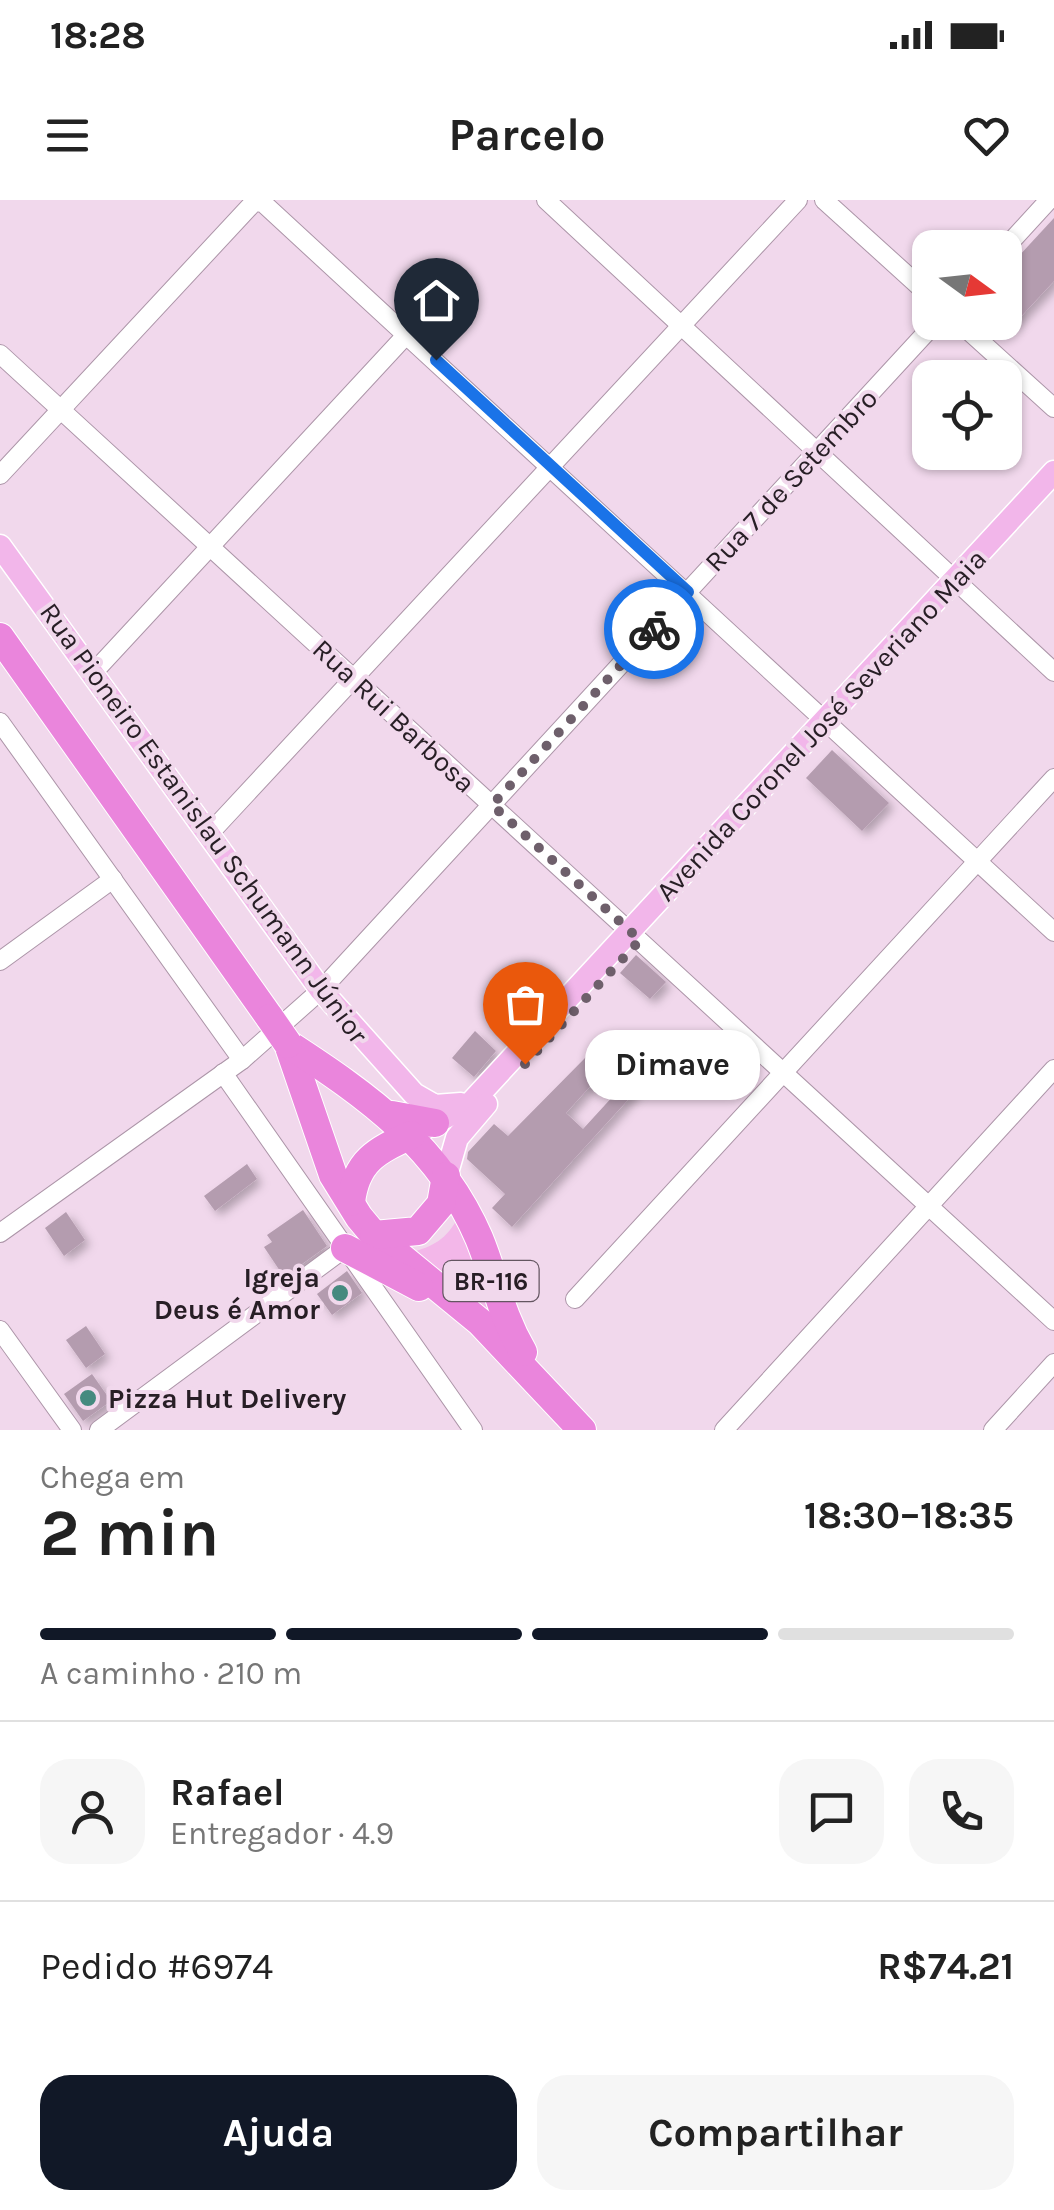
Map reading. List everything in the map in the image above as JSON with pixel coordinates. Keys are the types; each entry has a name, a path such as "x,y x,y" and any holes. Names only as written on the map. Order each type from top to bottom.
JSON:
{"highway":[{"name":"BR-116","path":"0,636 288,1044 334,1175 374,1236 480,1322 582,1430"},
{"name":"BR-116","path":"288,1044 412,1124 446,1176 481,1243 509,1328 542,1384"},
{"path":"351,1202 360,1166 412,1124"},
{"path":"374,1236 418,1230 441,1204 446,1176"},
{"path":"345,1248 480,1322"}],"main road":[{"name":"Avenida Coronel José Severiano Maia","path":"960,585 1054,472"},
{"name":"Avenida Coronel José Severiano Maia","path":"446,1176 452,1148 468,1123 960,585 1054,494"},
{"name":"Rua Pioneiro Estanislau Schumann Júnior","path":"0,546 322,990 414,1094 435,1106 470,1104"},
{"name":"Avenida Coronel José Severiano Maia","path":"412,1124 470,1104 635,936"}],"street":[{"path":"546,200 1054,672"},
{"path":"209,834 798,200"},
{"path":"824,200 912,280"},
{"path":"1022,230 1049,200"},
{"path":"0,475 254,202 263,202 1054,932"},
{"path":"94,673 408,333"},
{"name":"Rua 7 de Setembro","path":"0,1232 242,1060 322,990 920,340"},
{"path":"980,340 1054,408"},
{"name":"Rua Rui Barbosa","path":"0,354 1054,1321"},
{"path":"0,722 242,1060"},
{"path":"575,1299 1054,778"},
{"path":"0,961 113,879"},
{"path":"724,1430 1054,1069"},
{"path":"223,1073 473,1430"},
{"path":"98,1430 345,1248"},
{"path":"0,1330 72,1430"},
{"path":"993,1430 1054,1363"}],"shaded area":[{"path":"459,1216 493,1313 409,1253 438,1241"}],"building":[{"path":"1054,218 1054,281 1022,315 1022,253"},
{"path":"832,750 889,803 862,831 806,778"},
{"path":"636,955 666,982 650,999 620,973"},
{"path":"475,1031 496,1051 474,1077 452,1058"},
{"path":"586,1057 603,1072 566,1113 583,1129 626,1082 636,1091 512,1227 492,1208 505,1194 467,1159 468,1152 494,1124 508,1136"},
{"path":"247,1164 257,1179 215,1211 204,1196"},
{"path":"303,1210 327,1246 284,1277 264,1247 272,1242 267,1235"},
{"path":"66,1212 85,1240 64,1256 45,1228"},
{"name":"Igreja Deus é Amor","path":"347,1271 362,1293 332,1315 317,1294"},
{"path":"86,1326 105,1354 86,1368 66,1340"},
{"name":"Pizza Hut Delivery","path":"92,1374 111,1401 83,1421 64,1394"}],"way so far":[{"path":"525,1064 640,940 492,805 654,629"}],"place":[{"name":"Dimave","path":"525,1064"},
{"name":"Igreja Deus é Amor","path":"340,1293"},
{"name":"Pizza Hut Delivery","path":"88,1398"}],"route":[{"path":"436,360 688,592 654,629"}]}
